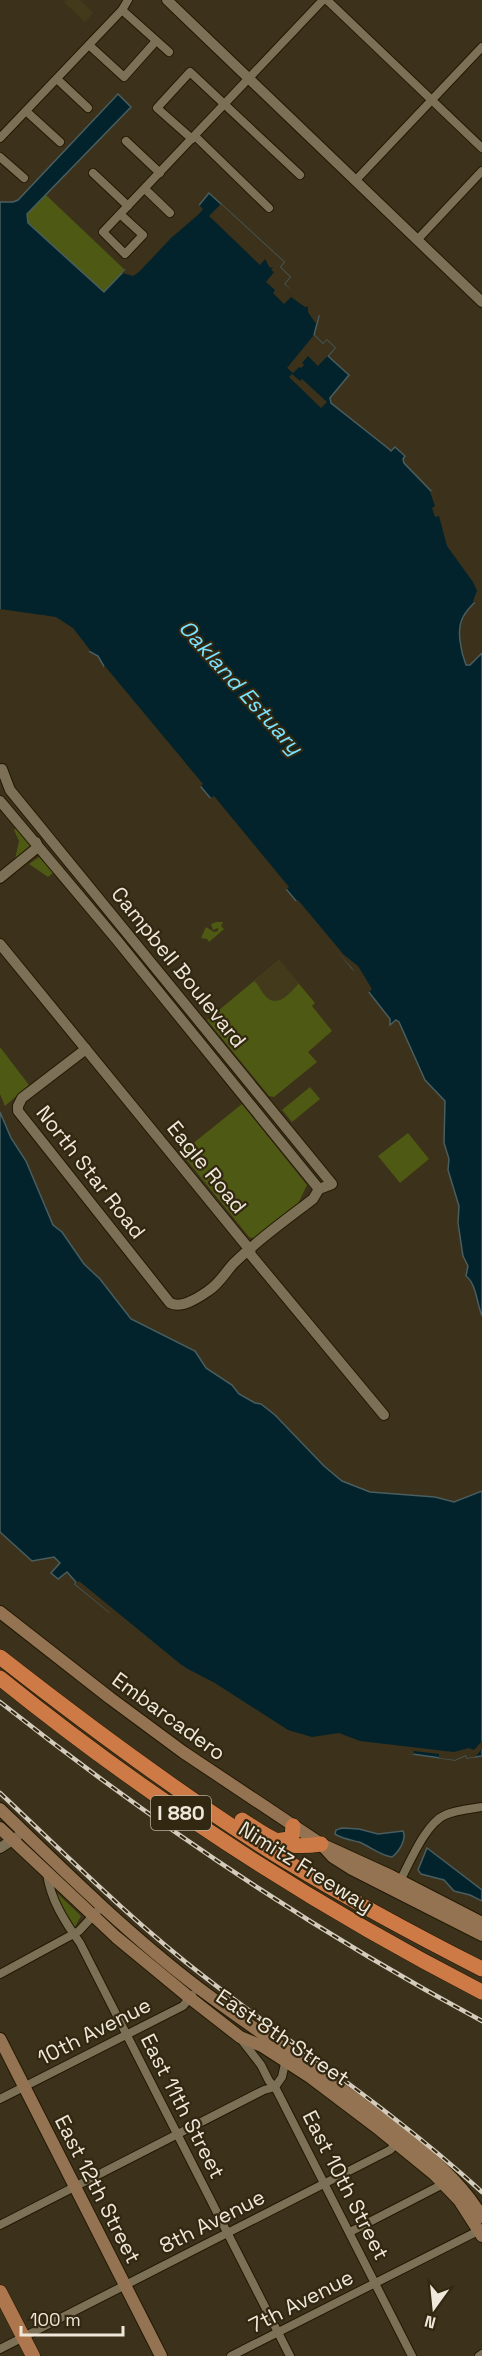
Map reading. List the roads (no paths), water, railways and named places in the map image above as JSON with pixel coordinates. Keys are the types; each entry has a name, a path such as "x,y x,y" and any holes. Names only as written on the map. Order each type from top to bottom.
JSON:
{"highway":[{"name":"Nimitz Freeway","path":"0,1657 172,1785 258,1843 336,1891 437,1947 482,1969"},
{"name":"Nimitz Freeway","path":"0,1678 76,1737 176,1809 308,1896 482,1992"},
{"path":"172,1785 208,1798 285,1846 321,1844"},
{"path":"275,1841 289,1839 292,1826"},
{"path":"373,1933 482,2002"}],"main road":[{"name":"Embarcadero","path":"0,1612 126,1710 292,1826 321,1844 482,1923"},
{"name":"East 8th Street","path":"0,1809 102,1906 198,1987 284,2047 400,2139 448,2181 482,2217"},
{"name":"East 8th Street","path":"0,1828 93,1915 190,1998 240,2037 262,2046 286,2061 400,2139"},
{"name":"Embarcadero","path":"321,1844 333,1857 352,1869 482,1935"},
{"name":"East 12th Street","path":"0,2039 161,2356"},
{"name":"East 8th Street","path":"448,2181 481,2232"},
{"path":"0,2292 33,2356"}],"street":[{"path":"0,138 122,10 128,0"},
{"path":"167,0 481,299"},
{"path":"120,214 143,235 125,254 103,232 120,214 145,189 325,0 482,148"},
{"path":"122,10 169,52"},
{"path":"89,45 124,77 156,41"},
{"path":"355,181 482,47"},
{"path":"269,208 157,108 190,72 300,175"},
{"path":"57,79 88,108"},
{"path":"26,111 60,142"},
{"path":"126,141 160,173"},
{"path":"0,157 24,178"},
{"path":"418,239 482,171"},
{"path":"93,173 128,206"},
{"path":"145,189 170,213"},
{"path":"0,782 1,766"},
{"name":"Campbell Boulevard","path":"0,801 319,1189 332,1184 10,790 1,766"},
{"name":"Campbell Boulevard","path":"0,795 33,834 38,847"},
{"path":"0,878 38,847"},
{"name":"Eagle Road","path":"0,944 250,1250 251,1255 384,1415"},
{"name":"North Star Road","path":"86,1049 22,1098 18,1111 170,1303 175,1306 182,1305 207,1293 220,1282 232,1265 250,1250"},
{"path":"250,1250 313,1199 319,1189"},
{"path":"400,1881 426,1833 436,1820 456,1812 482,1807"},
{"path":"0,1848 13,1841 23,1831"},
{"name":"East 11th Street","path":"47,1873 51,1894 127,2035 290,2356"},
{"path":"0,1974 74,1935 102,1906"},
{"name":"10th Avenue","path":"0,2099 183,2006 198,1987"},
{"name":"East 10th Street","path":"240,2037 261,2065 269,2081 276,2087 412,2356"},
{"path":"0,2225 264,2090 276,2087 282,2077 286,2061 284,2047"},
{"name":"8th Avenue","path":"0,2349 390,2150 400,2139"},
{"path":"350,2232 448,2181"},
{"name":"7th Avenue","path":"231,2356 481,2232"}],"water":[{"name":"Oakland Estuary","path":"118,94 131,107 27,214 28,223 104,292 125,270 135,269 196,209 209,193 284,262 280,267 290,277 284,284 319,316 314,335 323,344 327,340 335,348 328,356 349,375 330,398 331,403 391,451 395,447 405,456 404,463 432,492 435,490 446,529 482,595 465,614 461,622 460,634 466,665 470,665 482,653 482,1316 474,1289 466,1276 468,1266 463,1256 458,1223 459,1206 448,1170 449,1159 444,1143 445,1101 425,1080 399,1022 396,1020 390,1025 390,1019 368,991 367,986 112,680 98,656 85,649 67,626 49,617 0,612 0,202 18,200"},
{"path":"0,1112 11,1138 26,1161 53,1225 62,1232 84,1264 100,1279 131,1319 195,1351 206,1368 232,1385 239,1394 261,1404 275,1415 324,1466 342,1481 370,1492 435,1497 454,1502 482,1491 482,1756 467,1758 466,1755 455,1760 362,1747 346,1742 299,1738 158,1652 75,1584 76,1582 67,1572 58,1579 51,1573 60,1563 54,1557 32,1561 0,1532"},
{"path":"359,1829 378,1834 403,1831 404,1838 400,1849 392,1857 335,1834 336,1830"},
{"path":"427,1848 482,1890 482,1901 454,1891 444,1880 421,1874 418,1870"}],"railway":[{"path":"0,1702 115,1790 234,1872 356,1949 482,2021"},
{"path":"0,1793 101,1888 179,1957 416,2135 482,2192"}]}
